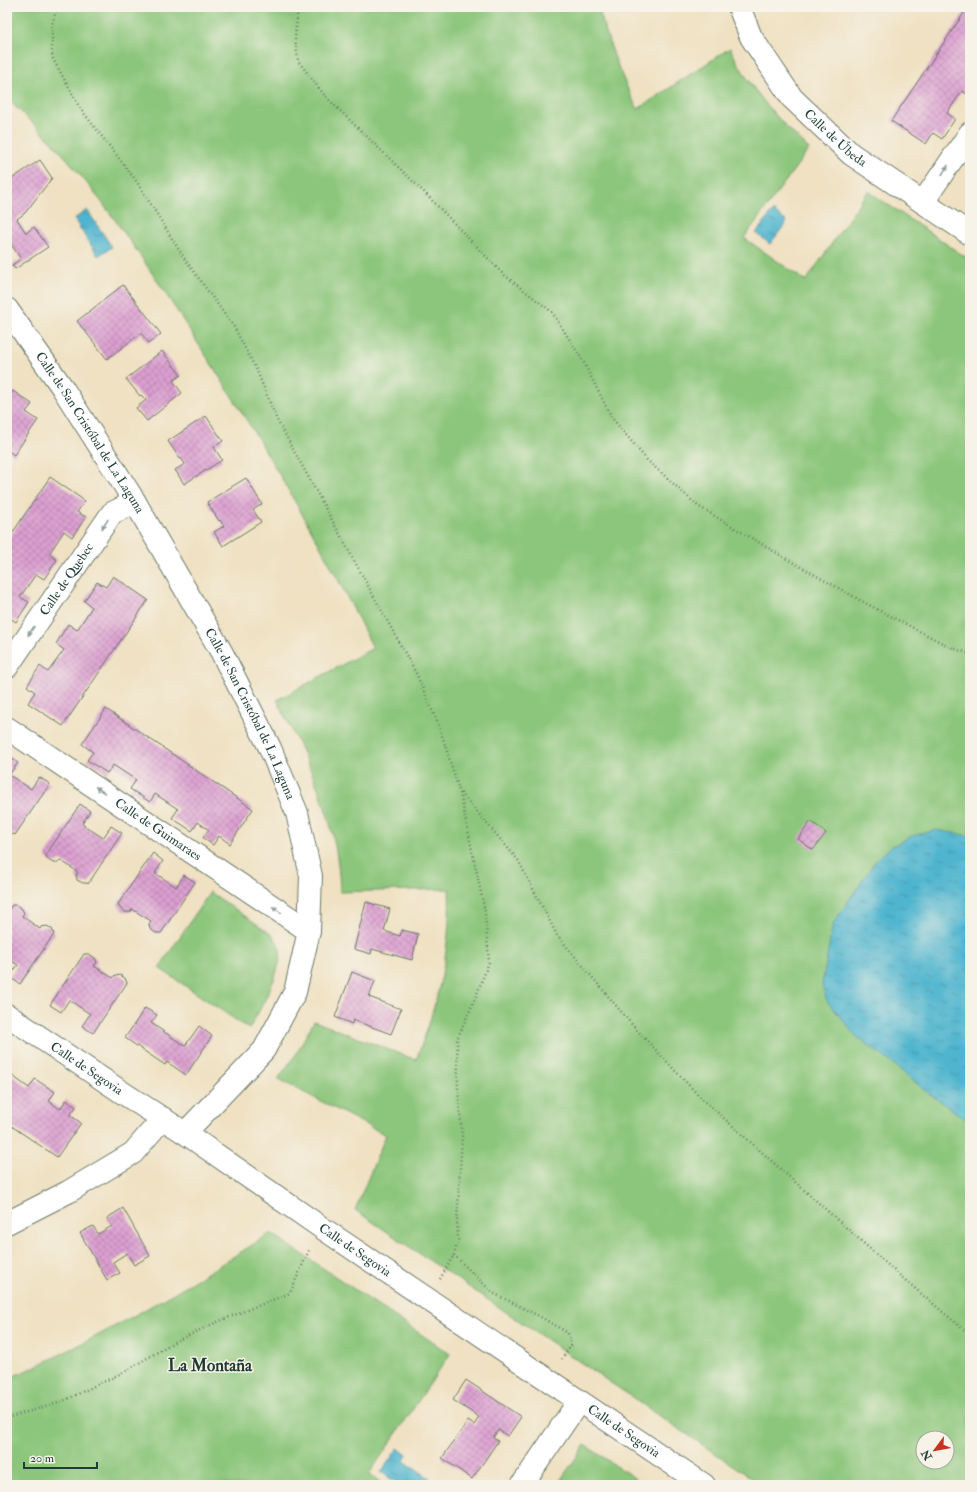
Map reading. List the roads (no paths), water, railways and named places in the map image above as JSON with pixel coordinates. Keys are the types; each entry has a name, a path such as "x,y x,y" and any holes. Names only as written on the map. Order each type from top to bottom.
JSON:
{"street":[{"name":"Calle de Úbeda","path":"739,7 751,37 792,98 851,154 970,234"},
{"path":"923,202 970,133"},
{"name":"Calle de San Cristóbal de La Laguna","path":"7,309 62,387 135,502 222,653 270,748 297,812 311,876 309,932 295,992 264,1050 185,1133"},
{"name":"Calle de Quebec","path":"7,666 112,513 135,502"},
{"name":"Calle de Guimaraes","path":"7,728 309,932"},
{"name":"Calle de Segovia","path":"7,1014 704,1485"},
{"path":"7,1223 68,1192 128,1157 163,1118"},
{"path":"522,1485 579,1401"}],"water":[{"path":"87,210 112,247 98,256 74,219"},
{"path":"773,211 787,222 770,244 756,233"},
{"path":"936,830 970,836 970,1122 924,1090 895,1065 857,1037 827,1001 822,985 833,924 876,860 892,846 912,836"},
{"path":"398,1448 407,1455 404,1461 430,1478 425,1485 400,1485 381,1472"}],"district":[{"name":"La Montaña","path":"210,1365"}]}
